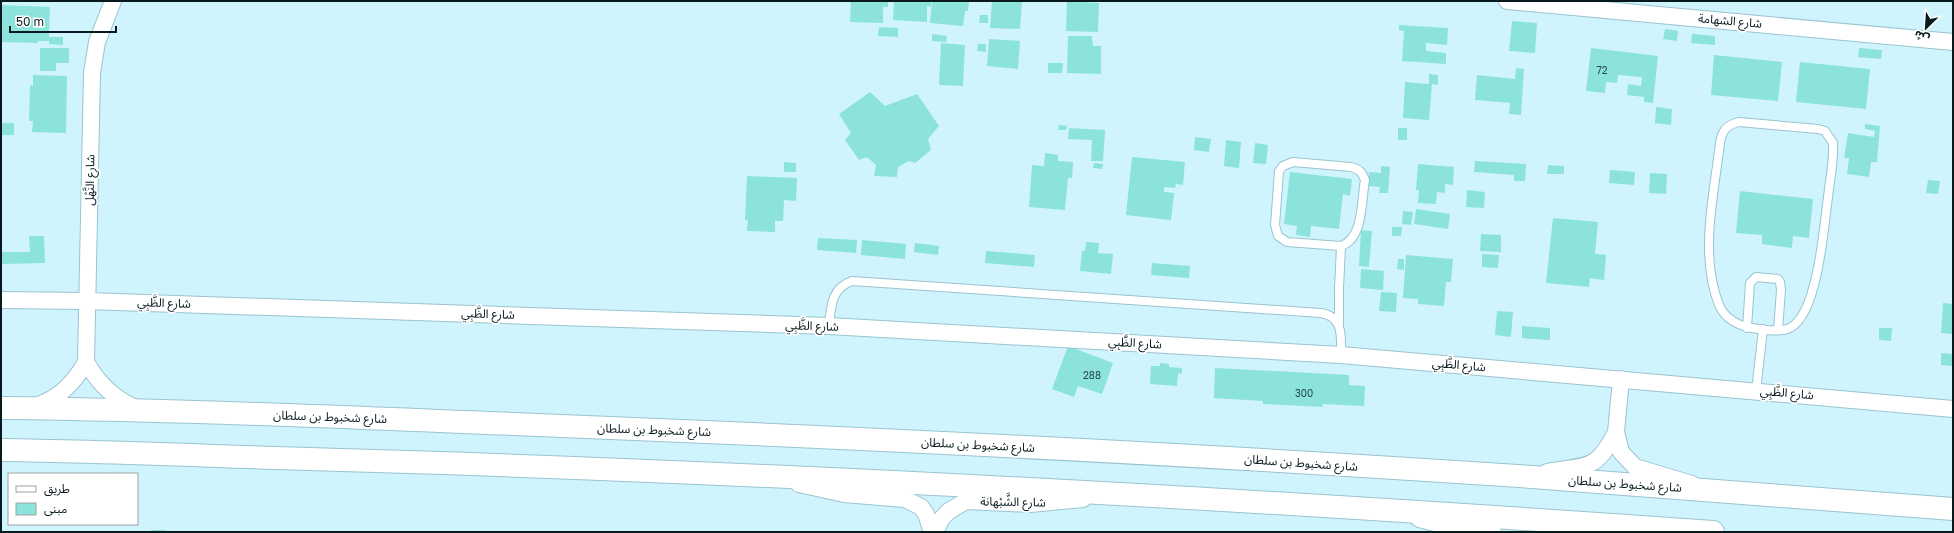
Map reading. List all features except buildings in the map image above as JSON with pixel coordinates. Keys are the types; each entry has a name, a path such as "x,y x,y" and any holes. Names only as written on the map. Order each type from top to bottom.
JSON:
{"main road":[{"name":"شارع شخبوط بن سلطان","path":"1,408 140,409 795,436 1164,454 1529,477 1953,509"},
{"path":"1,450 437,462 773,476 1105,492 1397,510 1713,532"}],"street":[{"name":"شارع النَّهْل","path":"29,408 44,404 69,387 79,375 86,362 92,73 97,42 113,1"},
{"name":"شارع الشهامة","path":"1507,1 1953,42"},
{"name":"شارع الظَّبِي","path":"1,300 88,301 829,326 1341,355 1953,409"},
{"path":"86,362 93,375 108,391 126,404 140,409"},
{"path":"1621,379 1616,432 1622,452 1635,467 1678,478 1704,490"},
{"path":"1529,477 1542,473 1581,468 1590,465 1605,452 1616,432"},
{"name":"شارع الشَّبْهانة","path":"773,476 808,487 832,492 905,498 921,507 926,514 934,532"},
{"name":"شارع الشَّبْهانة","path":"934,532 942,518 949,511 966,501 1048,503 1085,498 1105,492"},
{"path":"1397,510 1415,518 1438,524 1469,530 1493,532"}],"lane":[{"path":"1738,122 1818,129 1825,131 1833,143 1822,245 1814,283 1804,314 1792,327 1778,330 1763,329 1747,328 1730,320 1724,314 1715,290 1710,257 1711,219 1721,135 1724,128 1738,122"},
{"path":"1293,162 1351,167 1358,168 1363,173 1365,180 1356,234 1348,244 1342,246 1287,242 1278,236 1275,225 1278,177 1282,166 1293,162"},
{"path":"1341,355 1341,332 1338,323 1342,246"},
{"path":"1747,328 1750,283 1756,277 1774,278 1778,279 1781,286 1778,330"},
{"path":"829,326 834,294 841,286 852,280 1321,313 1332,316 1338,323"},
{"path":"1756,391 1763,329"}]}
